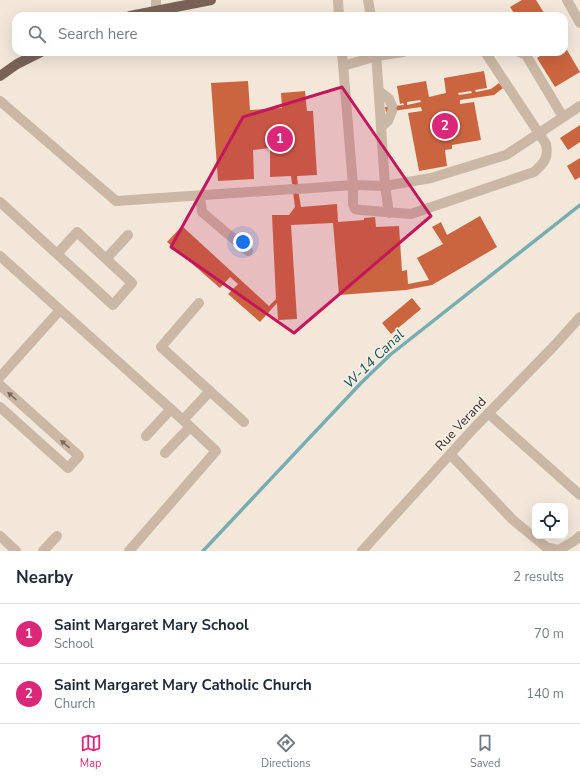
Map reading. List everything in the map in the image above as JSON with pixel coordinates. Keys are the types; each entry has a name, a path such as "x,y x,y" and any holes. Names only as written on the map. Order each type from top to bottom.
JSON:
{"main road":[{"path":"147,12 211,0"},
{"path":"0,76 17,64 33,56"}],"street":[{"path":"156,0 156,10"},
{"path":"338,0 339,12"},
{"path":"368,0 370,12"},
{"path":"567,0 580,23"},
{"path":"342,56 353,204 355,209 411,214 534,172 544,162 548,152 546,144 489,56"},
{"path":"343,66 366,56"},
{"path":"373,56 379,91 385,186 389,212"},
{"path":"527,56 563,117"},
{"path":"379,91 389,100 392,109 388,121 381,127"},
{"path":"0,101 116,201 352,185 385,186 431,178 506,155 580,106"},
{"path":"200,196 202,212 248,251"},
{"path":"0,202 113,305 132,283 77,232 58,254"},
{"path":"106,259 128,235"},
{"path":"0,256 216,451 129,551"},
{"path":"199,304 162,347 244,422"},
{"path":"0,377 60,310"},
{"name":"Rue Verand","path":"362,551 488,413 554,346 580,317"},
{"path":"0,385 79,456 68,468 0,407"},
{"path":"165,453 210,391"},
{"path":"13,419 24,407"},
{"path":"146,436 171,409"},
{"path":"488,413 580,495"},
{"path":"40,443 51,431"},
{"path":"450,454 513,520 546,546 559,550 580,536"},
{"path":"0,536 16,551"},
{"path":"43,551 57,536"}],"highlighted area":[{"path":"342,87 431,216 294,333 171,247 243,117"}],"building":[{"path":"522,0 536,0 544,12 513,12 510,7"},
{"path":"568,52 580,72 555,87 537,58 540,56 568,56"},
{"path":"484,71 487,88 475,90 476,92 491,89 499,83 503,88 494,95 460,100 460,104 474,102 481,140 452,145 452,149 445,150 447,166 419,171 408,113 422,111 421,107 386,112 385,107 404,105 403,103 400,104 397,86 426,81 429,97 446,93 444,78","holes":["471,91 472,93 459,95 458,93","420,100 421,102 407,105 407,102"]},
{"path":"248,81 250,110 282,108 281,93 305,91 307,111 313,111 317,175 297,176 301,207 337,204 338,222 364,220 364,218 375,217 376,227 399,226 402,271 407,270 408,284 429,280 417,258 443,244 432,227 441,222 447,235 480,216 497,247 432,285 406,290 339,295 333,223 291,225 297,319 278,320 277,303 260,322 228,294 238,284 230,277 220,288 167,242 182,226 269,306 276,299 272,215 289,215 295,207 291,176 270,177 270,148 253,150 254,179 218,181 211,83"},
{"path":"580,125 580,142 568,150 560,138"},
{"path":"580,158 580,177 575,180 567,166"},
{"path":"412,298 421,309 391,334 382,323"}],"waterway":[{"name":"W-14 Canal","path":"203,551 361,383 390,355 580,205"}],"place":[{"name":"Saint Margaret Mary Catholic Church","path":"445,126"},
{"name":"Saint Margaret Mary School","path":"280,139"}]}
